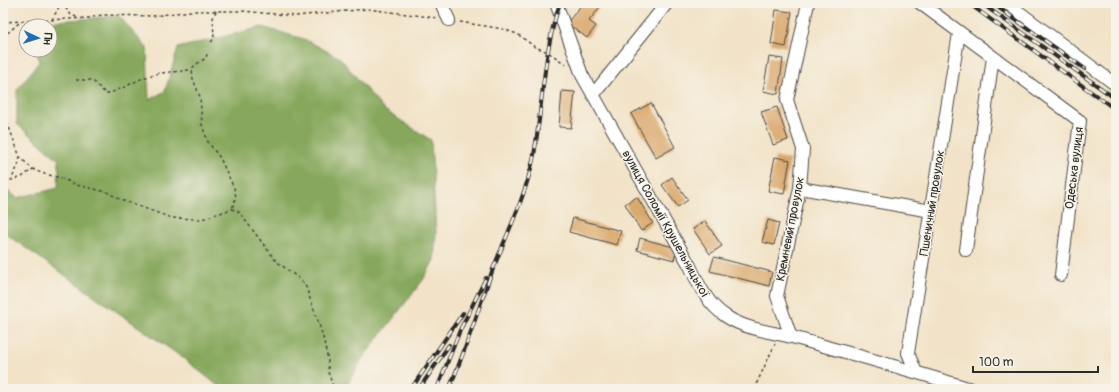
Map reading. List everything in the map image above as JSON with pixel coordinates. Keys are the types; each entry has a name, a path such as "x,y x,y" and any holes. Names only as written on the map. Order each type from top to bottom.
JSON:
{"street":[{"path":"441,3 449,20"},
{"name":"вулиця Соломії Крушельницької","path":"556,3 582,75 712,306 726,317 740,324 785,335 971,389"},
{"path":"593,95 667,3"},
{"name":"Кремневий провулок","path":"785,335 777,296 800,188 803,149 787,100 808,3"},
{"name":"Одеська вулиця","path":"920,3 1080,121 1061,275"},
{"path":"1007,3 1114,83"},
{"name":"Пшеничний провулок","path":"916,372 908,353 959,33"},
{"path":"966,250 993,57"},
{"path":"800,188 931,211"}],"path":[{"path":"53,18 61,3 71,15 80,18"},
{"path":"58,20 102,15 153,16 181,11 242,11 296,16 367,9 503,29 517,34 535,47 560,59 582,75"},
{"path":"211,42 214,39 213,18 216,11"},
{"path":"3,22 18,23"},
{"path":"3,36 18,24"},
{"path":"76,80 92,80 106,94 123,89 136,81 152,75 192,69 195,65 206,58 207,54"},
{"path":"192,69 193,79 200,97 202,126 208,142 220,158 234,188 236,197 232,209"},
{"path":"3,111 20,157 33,169 41,173 60,178 77,185 107,192 121,200 172,218 202,219 232,209 239,212 276,261 301,280 306,287 322,333 328,360 328,372 334,389"},
{"path":"20,157 18,166 11,180 22,177 33,169"},
{"path":"754,389 785,335"}],"green space":[{"path":"119,16 147,48 149,100 165,91 178,48 262,27 304,39 340,58 383,109 431,140 436,233 434,260 423,280 362,359 345,389 222,389 183,358 3,232 3,187 17,198 58,188 59,160 17,124 17,90 39,62 38,58 58,58 58,21"}],"building":[{"path":"583,3 603,3 589,21 596,26 587,38 567,23"},
{"path":"776,10 792,12 786,47 771,44"},
{"path":"769,57 783,59 778,94 763,91"},
{"path":"562,91 575,92 571,128 559,127"},
{"path":"651,103 675,147 656,158 631,114"},
{"path":"777,107 788,140 773,145 761,112"},
{"path":"775,157 790,160 784,194 768,191"},
{"path":"672,177 688,200 678,207 662,185"},
{"path":"637,197 653,223 641,231 625,204"},
{"path":"573,218 621,231 617,245 569,232"},
{"path":"768,220 779,223 774,245 762,242"},
{"path":"705,221 722,246 710,254 693,229"},
{"path":"640,238 677,248 674,260 637,250"},
{"path":"714,257 772,272 769,286 710,271"}],"railway":[{"path":"449,389 531,170 550,40 560,3"},
{"path":"968,3 1116,110"},
{"path":"981,3 1116,99"},
{"path":"992,3 1085,69"},
{"path":"437,389 460,330 486,278"},
{"path":"411,389 463,313"},
{"path":"419,389 449,345"}]}
